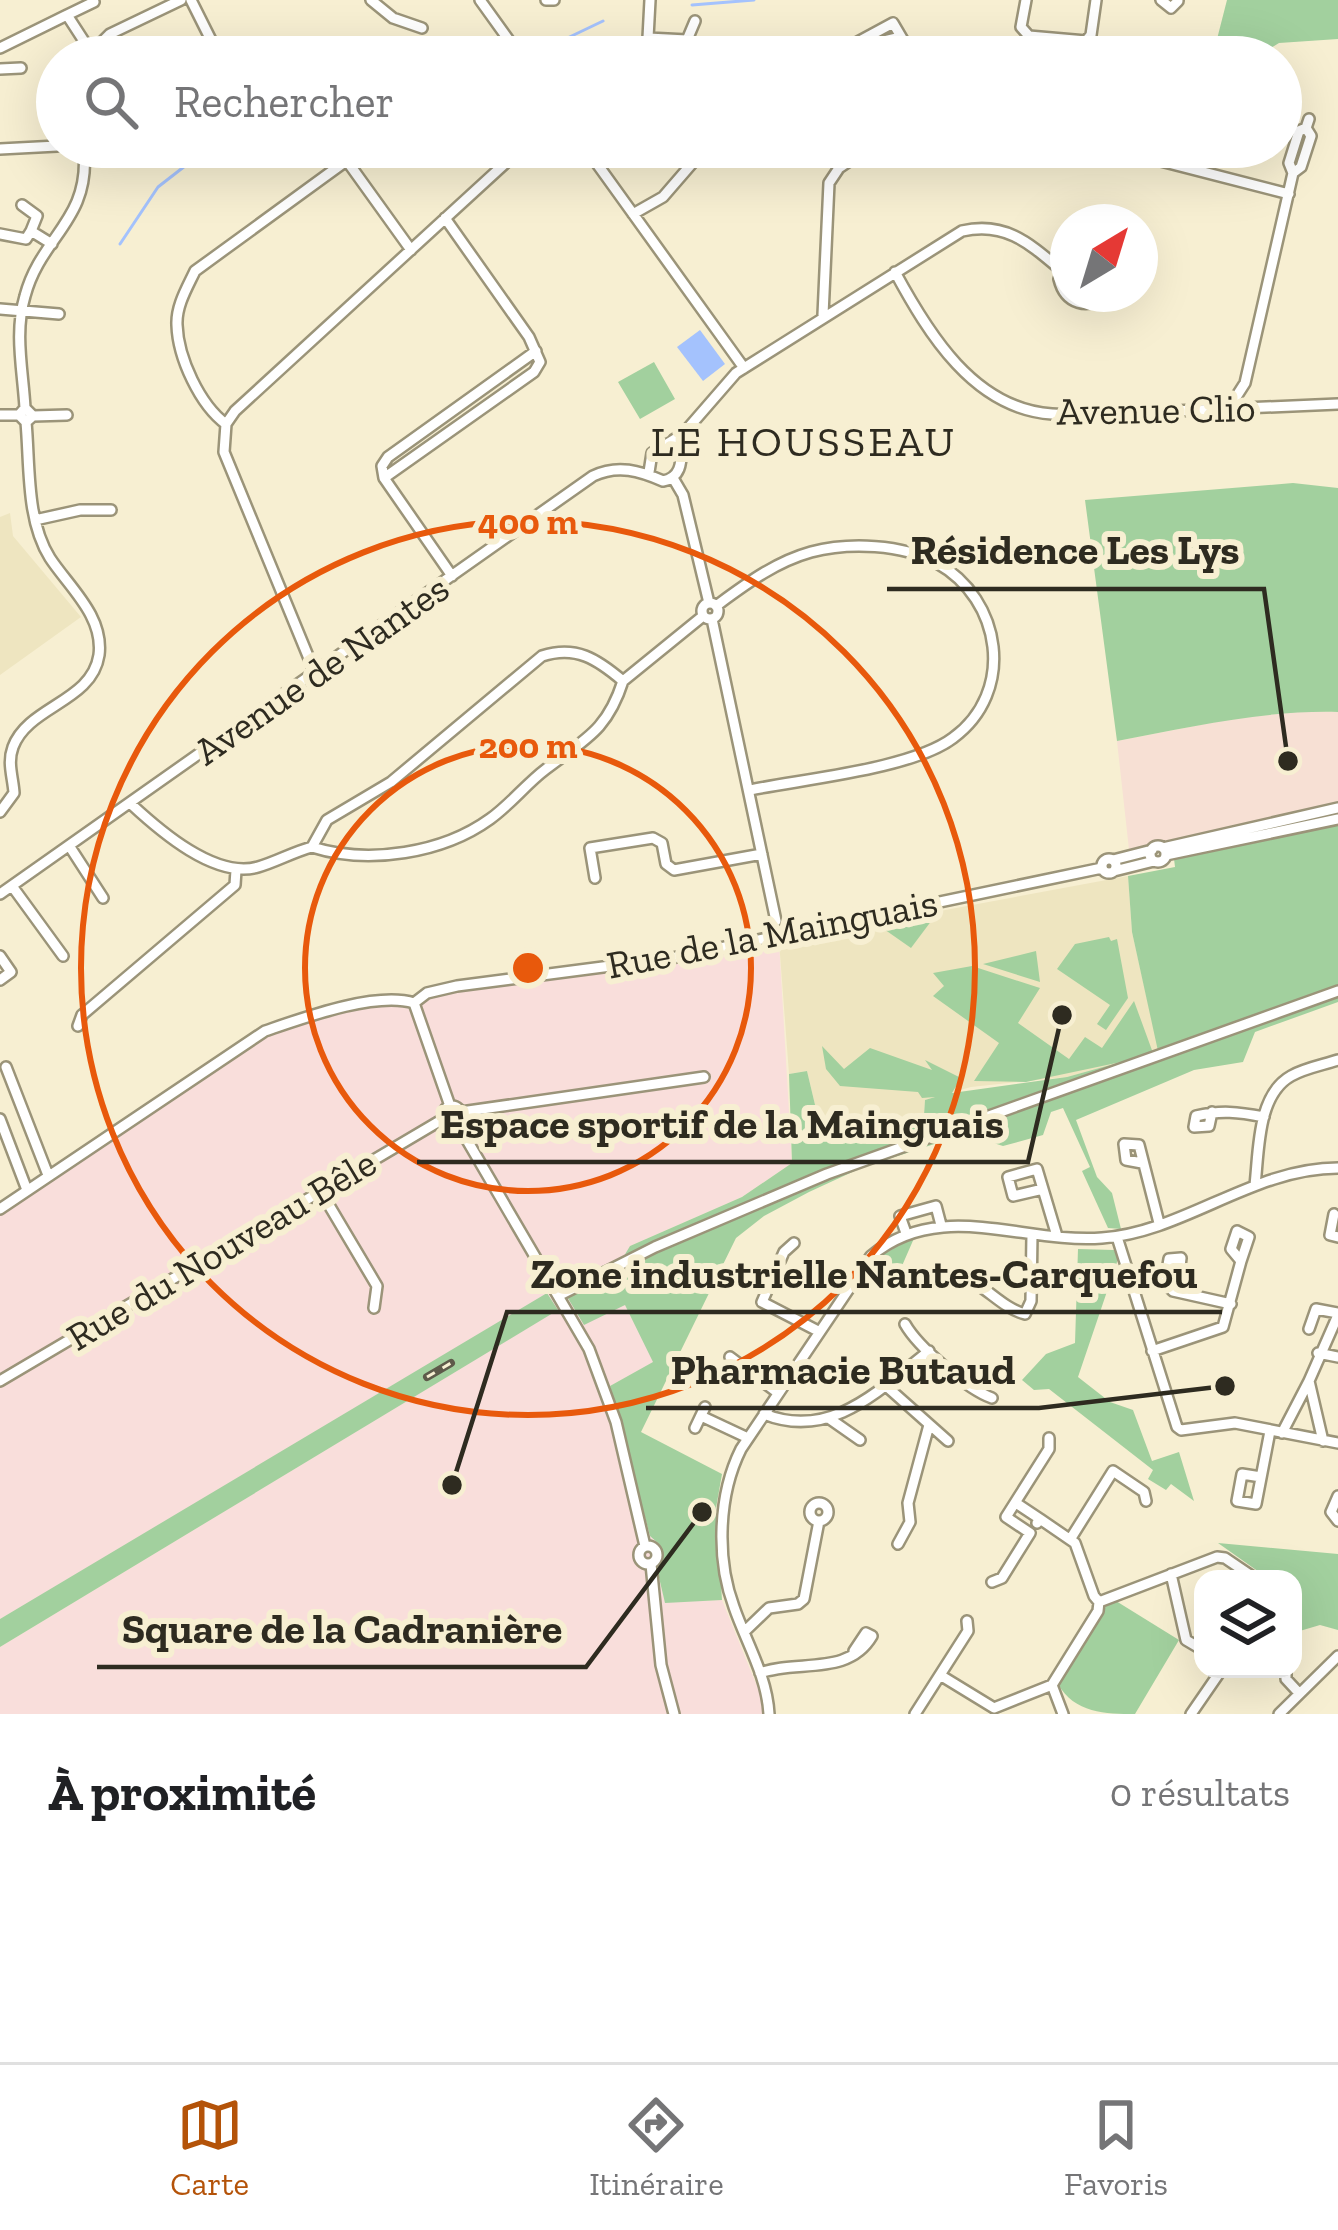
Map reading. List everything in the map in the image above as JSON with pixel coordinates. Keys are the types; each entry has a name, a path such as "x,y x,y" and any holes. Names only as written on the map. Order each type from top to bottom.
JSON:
{"street":[{"path":"108,36 161,4 181,0"},
{"path":"191,0 209,36"},
{"path":"371,0 392,18 422,28"},
{"path":"480,0 505,36"},
{"path":"648,36 650,0"},
{"path":"1026,0 1021,27 1028,36"},
{"path":"1090,36 1096,0"},
{"path":"1161,0 1171,8 1178,1"},
{"path":"0,48 94,2"},
{"path":"67,15 79,36"},
{"path":"689,36 695,21"},
{"path":"870,36 893,23 901,36"},
{"path":"0,69 21,68"},
{"path":"1302,129 1308,124"},
{"path":"0,149 36,147"},
{"path":"0,812 14,793 10,764 15,742 91,677 99,651 95,623 49,556 34,520 21,313 29,282 79,204 84,168"},
{"path":"226,424 208,411 180,345 176,321 182,298 195,272 337,168"},
{"path":"345,168 411,250"},
{"path":"315,673 224,452 226,424 500,168"},
{"path":"600,168 744,368"},
{"path":"633,214 663,197 688,168"},
{"path":"823,315 829,184 838,168"},
{"path":"1188,168 1289,194"},
{"path":"1229,408 1245,383 1291,168"},
{"path":"0,234 26,239 37,215 22,205"},
{"path":"383,478 535,372 540,362 445,218"},
{"path":"674,478 657,479 649,472 649,457 683,434 744,368 962,231 981,227 1022,238 1050,262"},
{"path":"31,231 52,244"},
{"name":"Avenue Clio","path":"895,272 945,354 982,386 1027,408 1048,414 1338,404"},
{"path":"0,309 58,314"},
{"path":"452,576 383,478 382,466 388,457 536,351"},
{"path":"0,415 67,416"},
{"path":"674,478 680,469 683,434"},
{"path":"665,447 680,458"},
{"name":"Avenue de Nantes","path":"0,894 593,476 614,469 649,472"},
{"path":"674,478 712,604"},
{"path":"34,520 80,510 111,510"},
{"path":"750,790 899,760 943,744 976,715 996,672 994,650 981,608 962,581 922,556 863,546 792,559 702,608 750,790 776,921"},
{"path":"131,805 197,853 236,870 312,847 351,853 440,846 492,818 544,770 598,731 611,715 623,681 708,618"},
{"path":"312,847 327,820 391,782 542,656 562,649 578,652 623,681"},
{"path":"1158,854 1338,808"},
{"path":"1158,854 1338,819"},
{"path":"595,878 590,848 653,838 662,843 666,864 674,870 762,854"},
{"path":"70,847 104,898"},
{"name":"Rue de la Mainguais","path":"0,1209 265,1031 304,1018 397,999 414,1004 435,990 671,958 1102,868 1104,860 1114,866 1158,854"},
{"path":"78,1026 82,1015 235,885 236,870"},
{"path":"12,886 63,956"},
{"path":"0,956 11,972 0,980"},
{"path":"558,1296 655,1247 827,1174 1338,992"},
{"path":"414,1004 477,1163 589,1349 604,1385 645,1546 639,1558 651,1564 660,1658 674,1714"},
{"path":"1255,1185 1264,1118 1273,1094 1290,1076 1338,1060"},
{"path":"6,1067 48,1175"},
{"path":"456,1114 474,1107 704,1077"},
{"name":"Rue du Nouveau Bêle","path":"0,1381 443,1118 444,1111 456,1114"},
{"path":"1212,1112 1264,1118"},
{"path":"0,1119 27,1190"},
{"path":"1142,1163 1159,1223"},
{"path":"769,1714 760,1672 728,1588 723,1517 729,1478 748,1438 863,1264 891,1240 941,1225 1117,1237 1306,1169 1338,1168"},
{"path":"1042,1189 1057,1236"},
{"path":"320,1190 377,1286 374,1308"},
{"path":"906,1233 900,1216 936,1206 941,1225"},
{"path":"1334,1214 1330,1235 1338,1237"},
{"path":"958,1276 971,1279 1006,1309 1025,1314 1031,1301 1032,1234"},
{"path":"1117,1237 1151,1352 1181,1430 1224,1422 1338,1444"},
{"path":"794,1243 784,1252 762,1302 818,1331"},
{"path":"1151,1352 1223,1327 1241,1261"},
{"path":"1165,1283 1173,1291 1231,1304"},
{"path":"1261,1477 1276,1432 1309,1381 1338,1314 1316,1309 1309,1329"},
{"path":"905,1324 929,1351 992,1398"},
{"path":"830,1420 929,1351"},
{"path":"1318,1353 1338,1357"},
{"path":"730,1357 778,1394"},
{"path":"1309,1381 1323,1441"},
{"path":"885,1385 948,1441"},
{"path":"694,1428 703,1411 748,1438"},
{"path":"764,1414 776,1419 830,1420 860,1440"},
{"path":"898,1544 910,1522 908,1503 929,1425"},
{"path":"1030,1533 1006,1517 1049,1449 1049,1438"},
{"path":"1071,1538 1113,1471 1144,1492 1146,1502"},
{"path":"1338,1496 1331,1512 1338,1521"},
{"path":"940,1675 995,1711 1052,1685 1098,1611 1099,1602 1071,1538 1016,1503"},
{"path":"992,1582 1003,1578 1040,1519"},
{"path":"744,1632 769,1608 804,1599 819,1521"},
{"path":"1099,1602 1216,1557 1240,1570"},
{"path":"1171,1574 1186,1640 1194,1645"},
{"path":"915,1714 968,1631 967,1621"},
{"path":"760,1672 826,1667 854,1651"},
{"path":"1279,1714 1338,1656"},
{"path":"1191,1714 1216,1678"},
{"path":"1286,1678 1299,1693"},
{"path":"1052,1685 1063,1714"}],"shaded area":[{"path":"10,513 13,536 81,617 0,675 0,517"},
{"path":"1303,711 1338,712 1338,805 1129,849 1117,741"},
{"path":"1128,876 1132,932 1159,1052 1067,1077 971,1087 925,1100 924,1115 883,1137 843,1140 821,1130 807,1071 789,1074 779,941"},
{"path":"779,941 792,1163 742,1197 630,1246 625,1256 560,1285 625,1305 654,1362 610,1386 650,1536 660,1545 663,1558 657,1570 665,1602 722,1600 765,1714 0,1714 0,1647 557,1310 0,1619 0,1207 281,1023 387,999"}],"green space":[{"path":"1227,0 1338,0 1338,39 1218,36"},
{"path":"654,362 675,399 640,419 618,382"},
{"path":"1293,483 1338,488 1338,712 1254,717 1117,741 1085,500"},
{"path":"1338,805 1338,1002 1255,1032 1243,1062 1194,1070 1076,1120 1097,1177 1112,1193 1121,1229 1108,1228 1082,1171 1090,1167 1063,1108 1051,1112 1043,1135 1003,1146 965,1134 861,1168 764,1216 736,1238 641,1432 722,1474 716,1508 722,1600 665,1603 657,1569 663,1557 660,1545 650,1536 610,1386 653,1362 625,1305 584,1325 560,1285 624,1256 630,1246 742,1197 792,1163 789,1074 807,1071 821,1130 848,1138 898,1128 924,1115 925,1100 935,1097 840,1086 826,1069 822,1046 844,1069 870,1048 932,1070 925,1060 961,1078 952,1093 1067,1077 1121,1062 1026,1082 974,1081 999,1043 933,996 944,986 933,973 972,966 1040,988 1018,1023 1069,1059 1085,1037 1102,1048 1134,1001 1153,1053 1158,1051 1132,932 1128,876 1175,867 1172,842"},
{"path":"935,916 911,948 881,927"},
{"path":"1117,939 1128,998 1106,1030 1097,1024 1110,1005 1057,969 1075,944"},
{"path":"1036,951 1040,982 983,964"},
{"path":"915,1236 898,1275 877,1258"},
{"path":"1078,1249 1114,1250 1118,1259 1078,1377 1110,1402 1133,1410 1152,1461 1179,1452 1194,1501 1171,1484 1166,1490 1148,1479 1153,1470 1049,1389 1034,1390 1022,1380 1046,1354 1075,1343"},
{"path":"547,1293 558,1310 0,1647 0,1619"},
{"path":"1218,1543 1338,1554 1338,1630 1320,1625 1302,1630 1302,1570 1256,1570"},
{"path":"1116,1601 1179,1640 1135,1714 1082,1706 1058,1684 1108,1603"}],"water":[{"path":"700,330 725,364 703,381 677,347"}],"waterway":[{"path":"692,5 754,0"},
{"path":"572,36 603,21"},
{"path":"120,244 158,187 182,168"}],"railway":[{"path":"427,1377 451,1363"}],"place":[{"name":"Résidence Les Lys","path":"1288,761"},
{"name":"Espace sportif de la Mainguais","path":"1062,1015"},
{"name":"Pharmacie Butaud","path":"1225,1386"},
{"name":"Zone industrielle Nantes-Carquefou","path":"452,1485"},
{"name":"Square de la Cadranière","path":"702,1512"}],"district":[{"name":"LE HOUSSEAU","path":"804,441"}]}
